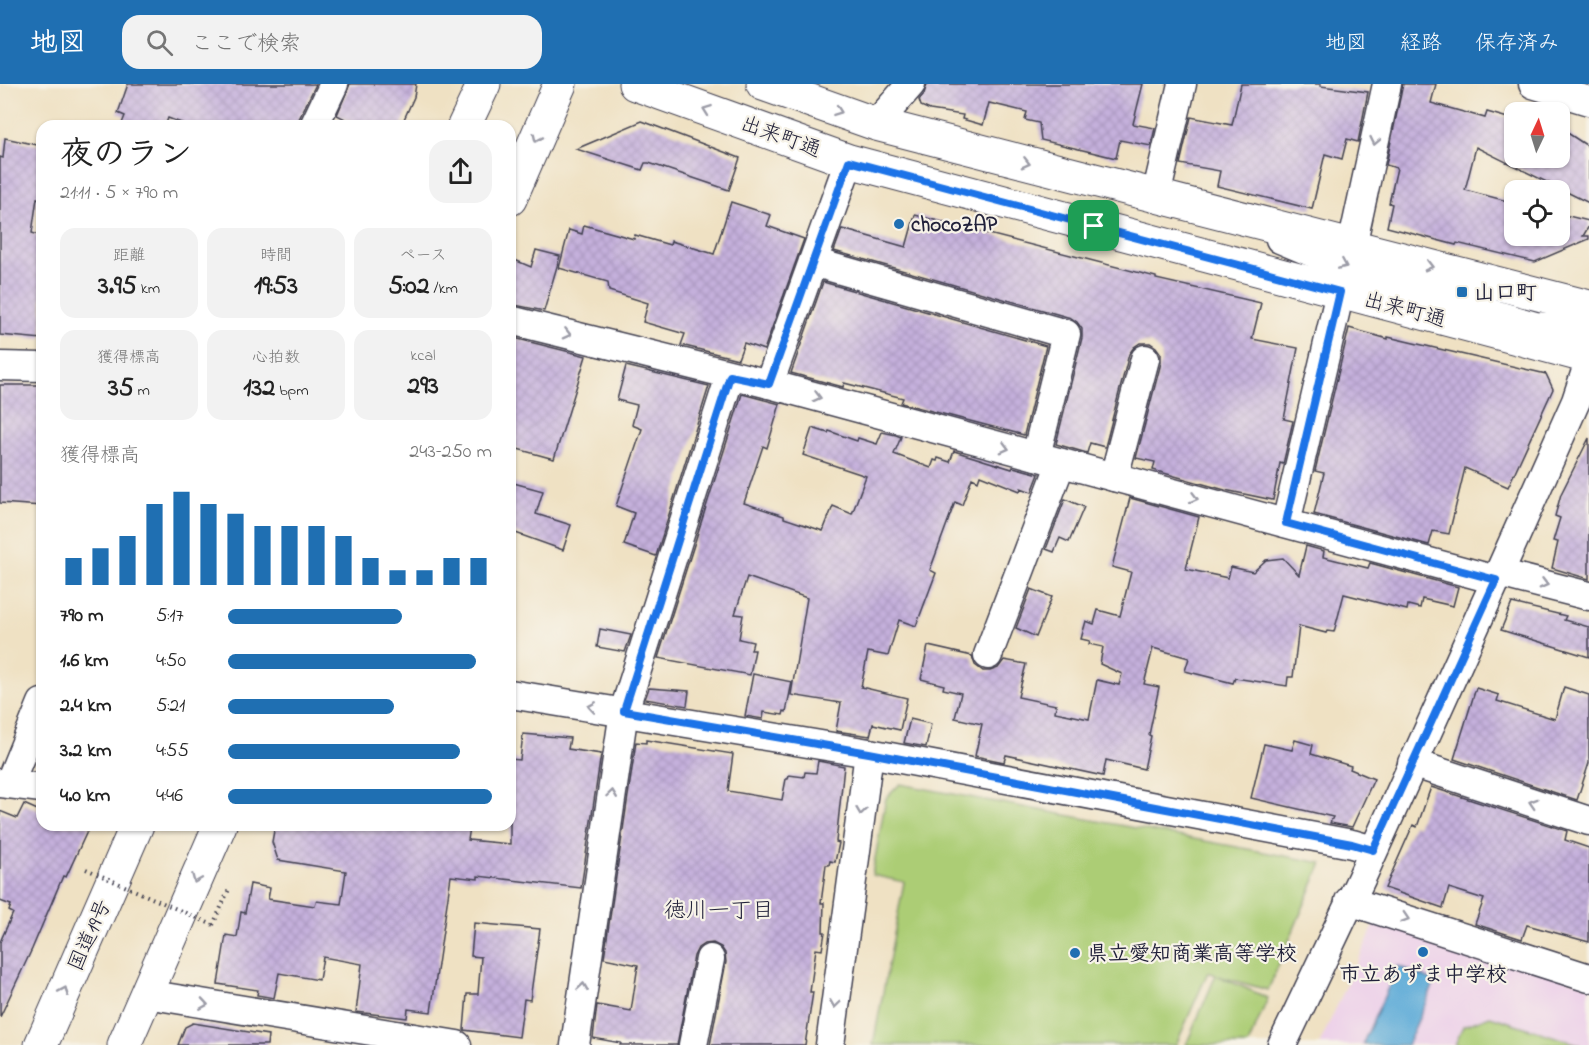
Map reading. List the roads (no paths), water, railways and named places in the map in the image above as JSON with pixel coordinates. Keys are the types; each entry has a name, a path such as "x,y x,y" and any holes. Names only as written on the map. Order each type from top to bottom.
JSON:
{"main road":[{"path":"467,120 483,84"},
{"path":"516,185 561,84"},
{"name":"出来町通","path":"635,84 849,161 1589,357"},
{"name":"出来町通","path":"763,84 876,124 1589,307"},
{"name":"国道19号","path":"40,1045 134,831"},
{"path":"124,1045 210,831"}],"street":[{"path":"317,120 334,84"},
{"path":"876,124 910,84"},
{"path":"1156,196 1182,84"},
{"path":"1352,246 1387,84"},
{"path":"1533,84 1589,101"},
{"path":"769,384 849,161"},
{"path":"1211,210 1383,282 1535,326 1589,329"},
{"path":"813,262 1066,334 1049,460 988,655"},
{"path":"1286,523 1340,292"},
{"path":"516,322 769,384 1286,523 1498,576 1589,596"},
{"path":"1490,331 1589,339"},
{"path":"1114,477 1145,359"},
{"path":"1282,1045 1498,576 1576,401 1589,362"},
{"path":"0,366 36,367"},
{"path":"575,1045 624,711 730,376"},
{"path":"516,695 869,753 1352,844 1373,850"},
{"path":"36,716 4,784 36,787"},
{"path":"830,1045 869,753"},
{"path":"1413,763 1589,821"},
{"path":"1349,901 1589,978"},
{"path":"693,1045 710,959"},
{"path":"146,994 457,1045"}],"water":[{"path":"1398,966 1435,982 1407,1045 1363,1043"}],"place":[{"name":"chocoZAP","path":"899,224"},
{"name":"山口町","path":"1462,292"},
{"name":"市立あずま中学校","path":"1423,952"},
{"name":"県立愛知商業高等学校","path":"1075,953"}],"district":[{"name":"徳川一丁目","path":"719,909"}]}
